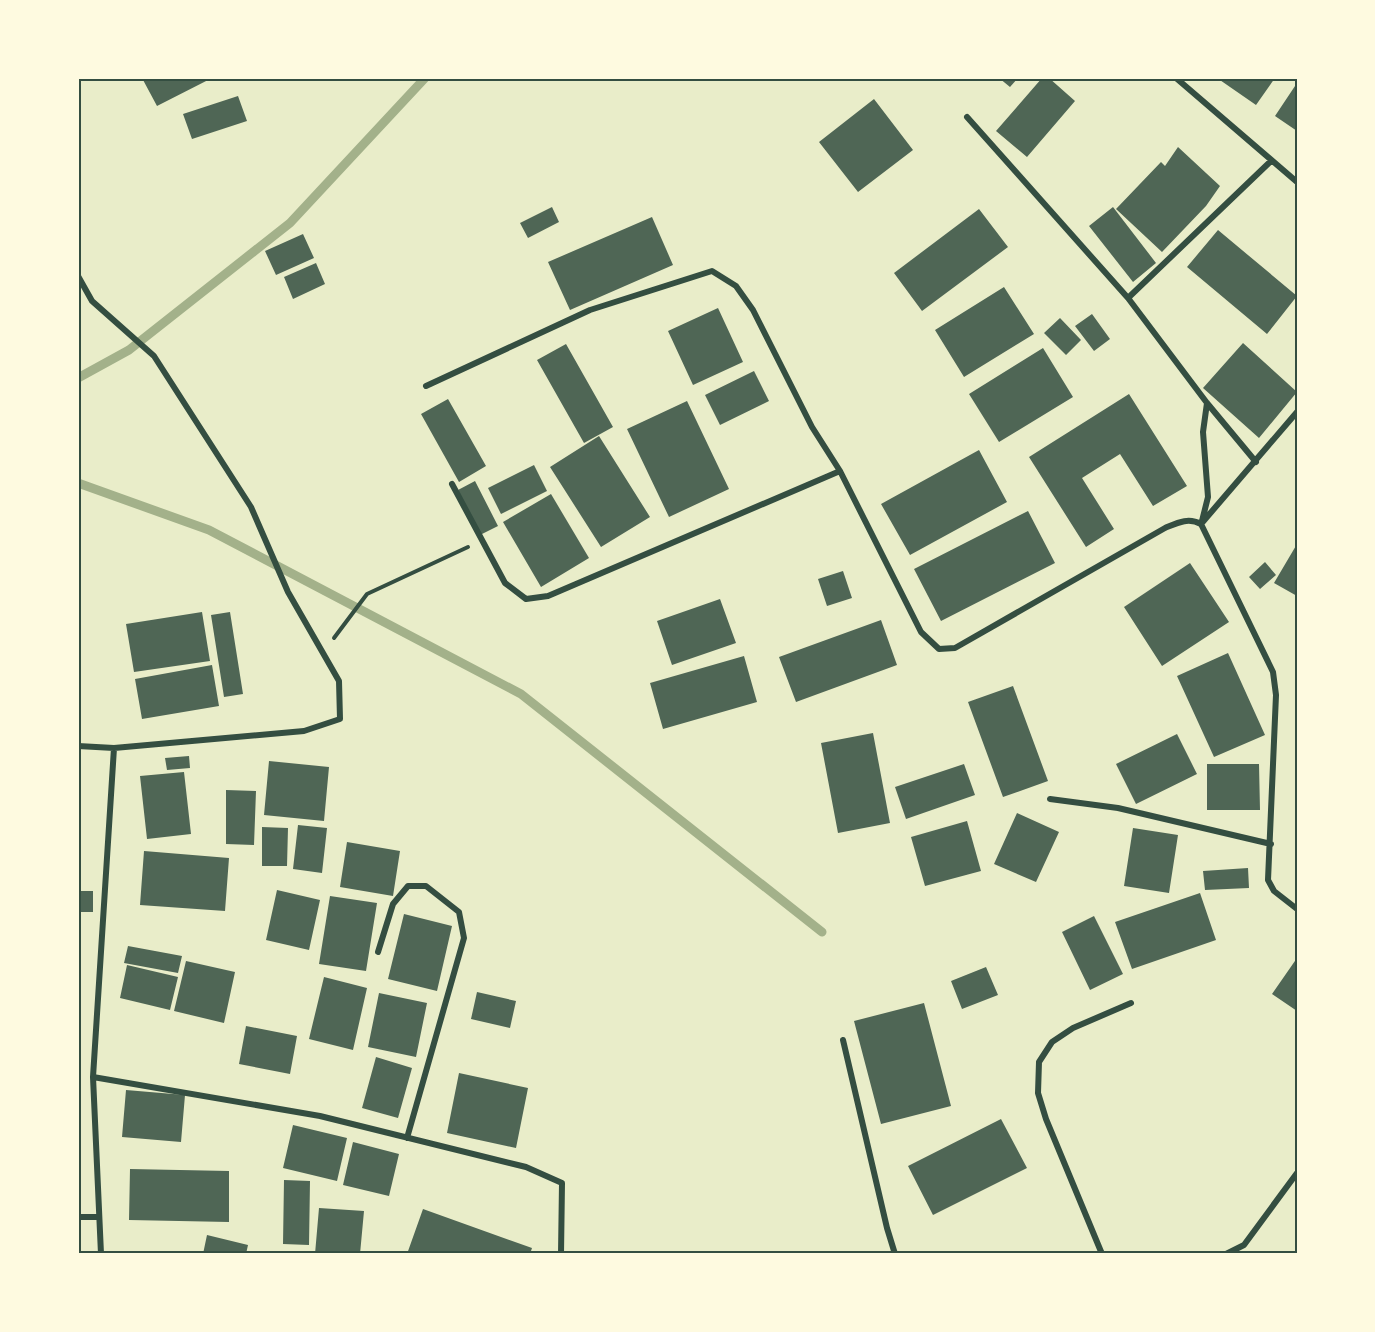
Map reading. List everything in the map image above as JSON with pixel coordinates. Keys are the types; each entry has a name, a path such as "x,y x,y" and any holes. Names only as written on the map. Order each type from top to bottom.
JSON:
{"street":[{"path":"1176,78 1297,182"},
{"path":"967,117 1128,298 1207,403 1256,462"},
{"path":"1128,298 1271,161"},
{"path":"426,386 590,310 712,271 736,286 753,310 812,427 840,471 921,632 939,649 955,648 1165,528 1185,521 1194,520 1201,524 1272,672 1276,695 1268,880 1274,891 1297,909"},
{"path":"78,276 92,302 154,356 251,507 288,592 339,681 340,719 304,730 114,748 78,746"},
{"path":"1201,524 1208,497 1203,432 1207,403"},
{"path":"1201,524 1297,411"},
{"path":"452,484 505,583 526,599 548,596 840,471"},
{"path":"101,1254 93,1077 114,748"},
{"path":"1050,799 1118,807 1271,843"},
{"path":"378,952 393,904 408,886 426,886 459,912 464,938 407,1138"},
{"path":"1102,1254 1046,1119 1038,1093 1039,1062 1052,1042 1073,1028 1131,1003"},
{"path":"843,1040 886,1228 895,1254"},
{"path":"93,1077 320,1116 526,1167 562,1183 561,1254"},
{"path":"1226,1254 1244,1245 1297,1173"},
{"path":"78,1217 99,1217"}],"path":[{"path":"323,652 367,594 482,540"}],"building":[{"path":"142,78 212,78 157,106"},
{"path":"999,78 1018,78 1010,87"},
{"path":"1042,78 1049,78 1075,101 1027,157 996,131"},
{"path":"1217,78 1275,78 1256,105"},
{"path":"1297,83 1297,131 1275,116"},
{"path":"238,96 247,121 192,139 183,114"},
{"path":"874,99 913,150 858,192 819,142"},
{"path":"1178,147 1220,186 1206,206 1162,252 1116,209 1161,162 1165,166"},
{"path":"552,207 559,222 528,238 520,223"},
{"path":"1113,207 1156,263 1133,282 1089,226"},
{"path":"979,209 1008,247 922,311 894,273"},
{"path":"652,217 673,265 570,310 548,262"},
{"path":"1218,230 1297,296 1267,334 1187,267"},
{"path":"303,234 314,258 276,275 265,251"},
{"path":"316,263 325,284 293,299 284,277"},
{"path":"1004,287 1034,334 964,377 935,330"},
{"path":"718,308 743,362 693,385 668,331"},
{"path":"1092,314 1110,339 1094,351 1075,326"},
{"path":"1060,318 1081,340 1066,355 1044,333"},
{"path":"1243,343 1297,392 1259,438 1203,388"},
{"path":"566,344 613,427 584,443 537,360"},
{"path":"1043,348 1073,397 999,442 969,394"},
{"path":"754,371 769,401 720,425 705,395"},
{"path":"1129,394 1187,486 1153,506 1120,454 1082,478 1114,529 1086,547 1029,457"},
{"path":"448,399 486,466 459,482 421,414"},
{"path":"687,401 729,489 669,517 627,429"},
{"path":"599,436 650,517 601,547 550,467"},
{"path":"979,450 1007,502 910,555 881,504"},
{"path":"534,465 547,491 501,514 488,488"},
{"path":"475,481 498,526 480,535 458,490"},
{"path":"551,494 589,558 541,587 503,522"},
{"path":"1028,511 1055,563 941,621 914,569"},
{"path":"1297,544 1297,596 1274,583"},
{"path":"1265,562 1276,575 1260,589 1249,577"},
{"path":"1190,563 1229,622 1162,666 1124,607"},
{"path":"843,571 852,598 827,606 818,579"},
{"path":"720,599 736,643 672,665 657,621"},
{"path":"202,612 210,661 134,672 126,624"},
{"path":"230,612 243,694 224,697 211,615"},
{"path":"881,620 897,665 796,702 779,657"},
{"path":"1228,653 1265,735 1214,757 1177,676"},
{"path":"744,656 757,702 663,729 650,683"},
{"path":"212,665 219,706 142,719 135,679"},
{"path":"1013,686 1048,781 1003,797 968,702"},
{"path":"873,733 890,823 838,833 821,743"},
{"path":"1177,734 1197,774 1136,804 1116,764"},
{"path":"189,756 190,768 167,770 165,758"},
{"path":"269,761 329,767 324,821 264,815"},
{"path":"964,764 975,795 906,819 895,787"},
{"path":"1207,764 1259,764 1260,810 1207,810"},
{"path":"184,772 191,834 147,839 140,776"},
{"path":"226,790 256,791 254,845 226,844"},
{"path":"1017,813 1059,832 1036,882 994,864"},
{"path":"967,821 981,871 925,886 911,837"},
{"path":"298,825 327,828 322,873 293,869"},
{"path":"262,827 288,828 287,866 262,866"},
{"path":"1133,828 1178,835 1169,893 1124,886"},
{"path":"347,842 400,851 393,896 340,887"},
{"path":"144,851 229,858 225,911 140,905"},
{"path":"1248,868 1249,888 1205,890 1203,871"},
{"path":"277,890 320,900 309,950 266,940"},
{"path":"78,891 93,891 93,912 78,912"},
{"path":"1200,893 1216,940 1132,969 1115,922"},
{"path":"330,896 377,903 366,971 319,964"},
{"path":"404,914 452,926 437,991 388,979"},
{"path":"1094,916 1123,974 1090,990 1062,932"},
{"path":"128,946 182,956 178,973 124,963"},
{"path":"1297,958 1297,1011 1272,994"},
{"path":"186,961 235,972 224,1023 174,1011"},
{"path":"127,965 178,977 170,1010 120,998"},
{"path":"986,967 998,995 962,1009 951,981"},
{"path":"324,977 367,988 353,1050 309,1039"},
{"path":"477,992 516,1001 510,1028 471,1019"},
{"path":"379,993 427,1003 416,1057 368,1047"},
{"path":"924,1003 951,1106 881,1124 854,1021"},
{"path":"246,1026 297,1036 290,1074 239,1064"},
{"path":"376,1057 412,1068 398,1118 362,1108"},
{"path":"459,1073 528,1088 516,1148 447,1133"},
{"path":"126,1090 185,1095 181,1142 122,1137"},
{"path":"1001,1119 1027,1168 933,1215 908,1166"},
{"path":"293,1125 347,1138 337,1181 283,1168"},
{"path":"353,1142 399,1154 389,1196 343,1185"},
{"path":"130,1169 229,1171 229,1222 129,1220"},
{"path":"284,1180 310,1181 309,1245 283,1244"},
{"path":"319,1208 364,1211 360,1254 315,1254"},
{"path":"423,1209 532,1248 530,1254 407,1254"},
{"path":"207,1235 248,1245 246,1254 203,1254"}],"waterway":[{"path":"78,378 129,350 290,223 425,78"},
{"path":"78,483 209,530 521,694 822,932"}]}
